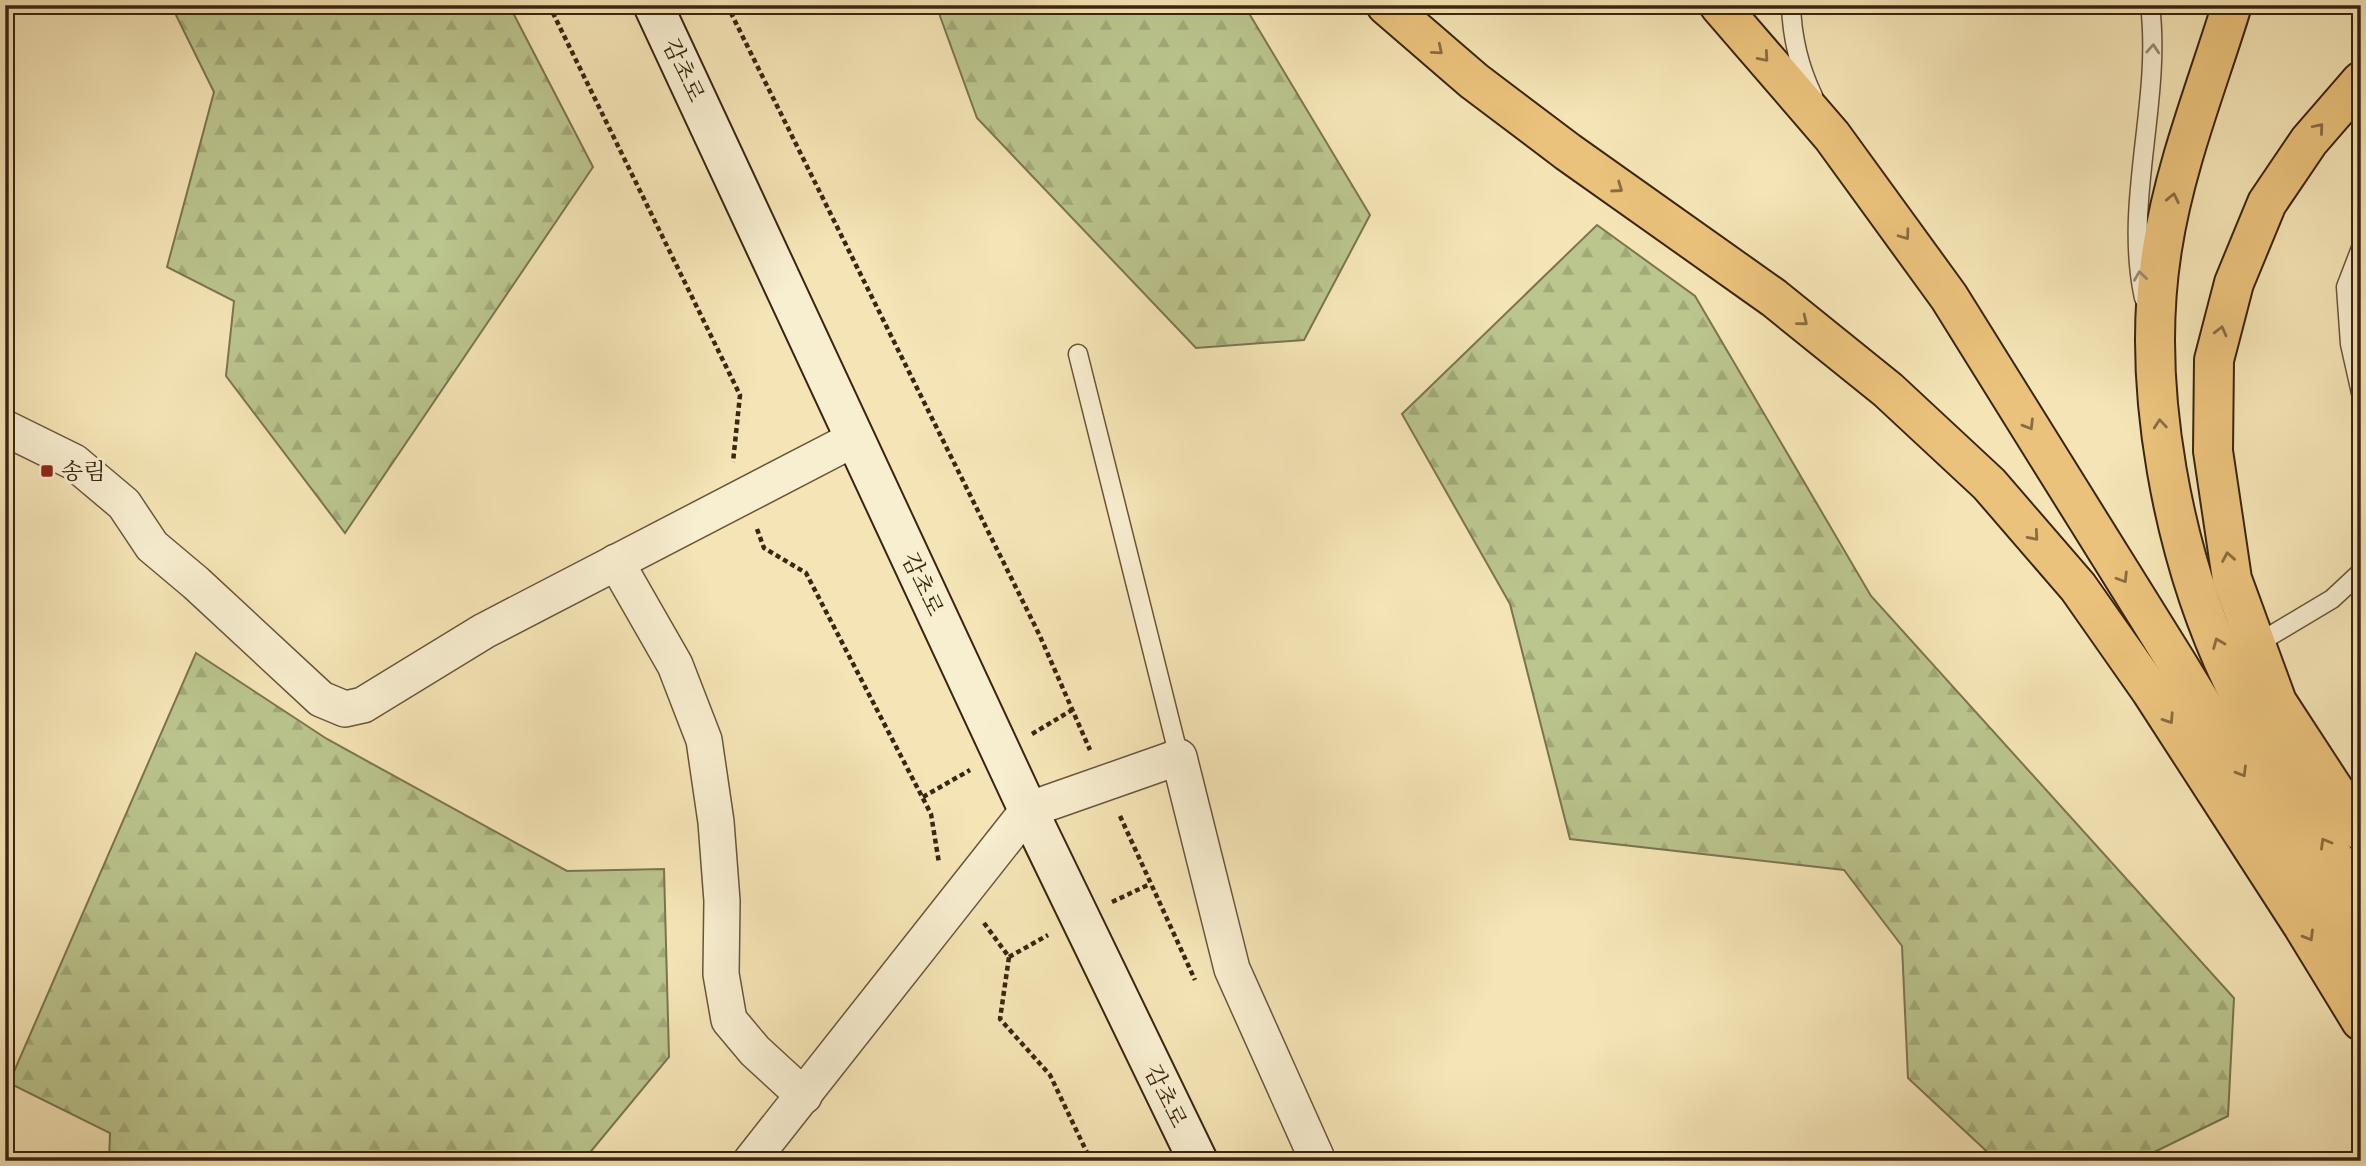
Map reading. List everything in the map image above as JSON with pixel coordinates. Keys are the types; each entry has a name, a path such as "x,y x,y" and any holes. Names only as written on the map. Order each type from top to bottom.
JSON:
{"highway":[{"path":"1386,5 1474,81 1557,144 1774,298 1888,390 1989,484 2078,587 2151,691 2361,1021"},
{"path":"1719,5 1832,136 1949,297 2177,663 2361,967"},
{"path":"2232,5 2182,158 2161,250 2154,343 2163,454 2176,519 2203,606 2233,681 2361,901"},
{"path":"2361,81 2309,141 2267,203 2234,283 2214,360 2213,451 2232,579 2277,702 2361,831"}],"main road":[{"name":"감초로","path":"653,5 1028,810 1198,1161"}],"street":[{"path":"5,428 74,462 124,504 152,546 196,583 321,699 345,709 363,705 484,631 856,438"},
{"path":"616,562 675,665 704,740 716,822 722,901 721,974 729,1020 755,1051 804,1096"},
{"path":"751,1161 1028,810 1179,757 1232,969 1318,1161"}],"lane":[{"path":"1791,5 1792,35 1805,79 1832,136"},
{"path":"2150,5 2154,39 2141,194 2138,271 2154,343"},
{"path":"2361,248 2346,288 2350,344 2361,393"},
{"path":"1078,354 1179,757"},
{"path":"2255,645 2332,599 2361,572"}],"path":[{"path":"550,5 740,395 733,468 764,548 806,573 931,814 939,865 1009,957 1000,1019 1050,1075 1091,1161"},
{"path":"727,5 1039,634 1198,985"}],"green space":[{"path":"171,5 509,5 593,167 345,533 226,376 234,301 167,267 214,92"},
{"path":"936,5 1244,5 1370,215 1304,340 1196,348 977,118"},
{"path":"1597,225 1695,296 1871,596 2234,998 2228,1116 2136,1161 1997,1161 1908,1078 1902,946 1844,870 1570,839 1510,604 1402,414"},
{"path":"196,653 327,739 567,871 664,869 669,1057 583,1161 109,1161 110,1133 9,1083"}],"place":[{"name":"송림","path":"47,471"}]}
